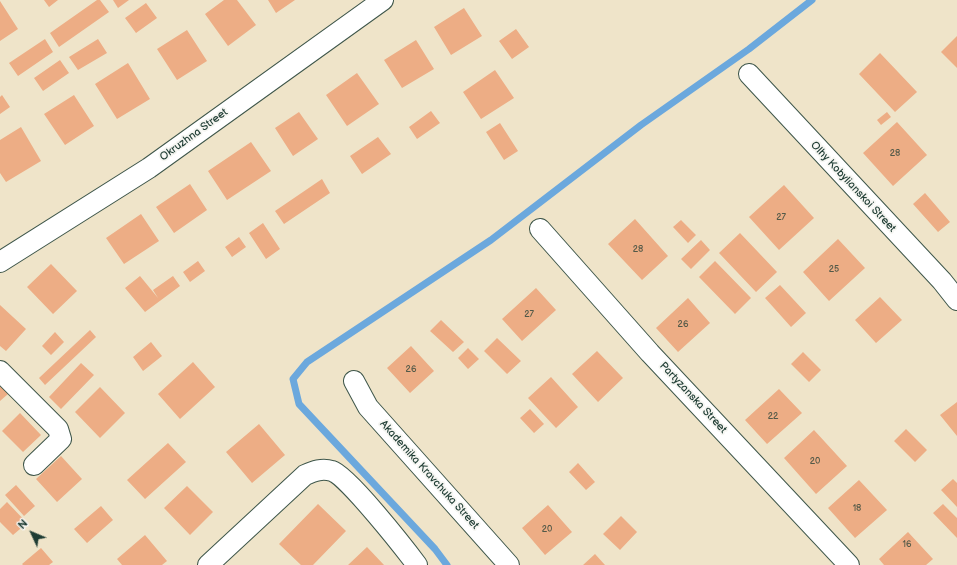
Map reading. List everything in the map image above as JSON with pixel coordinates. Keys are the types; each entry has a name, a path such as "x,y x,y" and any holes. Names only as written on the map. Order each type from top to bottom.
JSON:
{"street":[{"name":"Okruzhna Street","path":"0,262 149,168 383,0"},
{"name":"Olhy Kobylianskoi Street","path":"749,74 942,281 957,300"},
{"name":"Partyzanska Street","path":"540,229 650,353 849,565"},
{"path":"0,371 58,429 61,439 34,465"},
{"name":"Akademika Kravchuka Street","path":"354,381 368,407 509,565"},
{"path":"208,565 305,475 321,469 333,471 354,488 417,565"}],"building":[{"path":"44,0 58,0 49,7"},
{"path":"97,0 100,0 109,12 59,47 50,33"},
{"path":"113,0 129,0 118,8"},
{"path":"224,0 237,0 256,25 228,46 205,14"},
{"path":"268,0 295,0 276,13"},
{"path":"0,1 18,29 0,41"},
{"path":"146,3 157,18 136,33 125,18"},
{"path":"464,8 482,36 451,55 434,27"},
{"path":"516,29 529,47 512,59 499,41"},
{"path":"187,30 207,61 177,80 157,49"},
{"path":"957,36 957,68 941,52"},
{"path":"45,39 53,52 18,76 9,63"},
{"path":"98,39 107,53 78,70 69,57"},
{"path":"416,40 434,69 402,88 384,60"},
{"path":"880,53 917,92 895,112 859,74"},
{"path":"60,60 69,73 43,91 34,78"},
{"path":"128,63 150,99 117,119 95,84"},
{"path":"495,70 514,98 481,119 463,92"},
{"path":"357,73 379,104 347,126 326,95"},
{"path":"2,95 10,107 0,114 0,97"},
{"path":"74,95 94,126 65,145 44,114"},
{"path":"431,111 440,123 417,139 409,127"},
{"path":"299,112 318,139 293,156 275,128"},
{"path":"887,112 891,117 881,125 877,120"},
{"path":"897,122 927,155 893,186 863,153"},
{"path":"500,123 518,151 504,160 486,132"},
{"path":"21,127 41,161 6,182 0,173 0,140"},
{"path":"378,137 391,154 362,174 350,156"},
{"path":"251,142 271,171 227,200 208,171"},
{"path":"322,179 330,193 284,224 275,211"},
{"path":"190,184 207,210 174,233 156,207"},
{"path":"784,185 814,218 779,250 749,217"},
{"path":"925,193 950,222 938,232 913,204"},
{"path":"141,214 159,241 124,264 106,238"},
{"path":"635,219 668,256 642,280 608,244"},
{"path":"681,220 696,235 688,243 673,227"},
{"path":"263,223 280,249 266,259 249,233"},
{"path":"740,233 777,272 756,292 719,253"},
{"path":"239,237 246,247 232,257 225,247"},
{"path":"838,239 865,268 829,301 803,272"},
{"path":"701,240 710,250 691,269 681,259"},
{"path":"198,261 205,271 190,282 183,272"},
{"path":"715,261 751,298 735,314 699,277"},
{"path":"51,264 77,291 53,314 27,287"},
{"path":"140,276 158,298 153,290 173,276 180,286 145,312 125,288"},
{"path":"780,285 806,313 791,327 765,298"},
{"path":"536,288 556,310 522,341 502,319"},
{"path":"880,297 902,320 876,343 855,320"},
{"path":"688,298 710,323 678,352 656,328"},
{"path":"0,305 26,329 6,351 0,346"},
{"path":"441,320 464,342 453,352 430,331"},
{"path":"90,330 96,337 45,385 39,378"},
{"path":"55,332 64,342 51,355 42,346"},
{"path":"497,338 521,361 507,374 484,351"},
{"path":"151,342 162,356 143,371 133,357"},
{"path":"411,346 434,371 410,393 387,368"},
{"path":"468,348 479,359 468,369 458,358"},
{"path":"597,351 623,378 598,402 572,374"},
{"path":"803,352 821,370 809,382 791,364"},
{"path":"193,362 215,387 180,419 158,394"},
{"path":"81,363 94,375 61,409 49,397"},
{"path":"551,377 578,407 556,428 528,398"},
{"path":"0,386 8,394 0,401"},
{"path":"100,387 125,413 100,438 75,412"},
{"path":"779,389 802,413 767,444 745,420"},
{"path":"957,402 957,436 940,415"},
{"path":"530,409 544,424 534,433 520,418"},
{"path":"20,413 41,435 23,452 2,431"},
{"path":"259,424 285,455 252,483 226,452"},
{"path":"906,429 927,450 915,462 894,441"},
{"path":"814,430 847,466 816,494 784,458"},
{"path":"168,443 186,462 145,499 127,480"},
{"path":"61,456 82,479 57,502 36,479"},
{"path":"578,463 595,482 586,490 569,472"},
{"path":"953,479 957,483 957,507 941,490"},
{"path":"859,480 887,510 855,538 828,508"},
{"path":"16,485 35,506 24,516 5,495"},
{"path":"187,486 213,512 190,535 164,508"},
{"path":"7,502 27,523 13,535 0,522 0,509"},
{"path":"318,504 346,531 313,565 301,565 279,544"},
{"path":"943,504 957,518 957,538 933,513"},
{"path":"548,505 572,532 545,555 522,528"},
{"path":"101,506 113,520 87,543 74,529"},
{"path":"621,516 637,532 620,550 603,534"},
{"path":"908,532 933,559 926,565 884,565 879,559"},
{"path":"145,535 167,561 162,565 122,565 117,559"},
{"path":"367,547 384,565 348,565"},
{"path":"41,548 53,562 49,565 22,564"},
{"path":"595,554 605,565 583,565"}],"waterway":[{"path":"447,565 435,549 299,404 293,379 307,362 491,240 641,125 749,49 812,0"}]}
